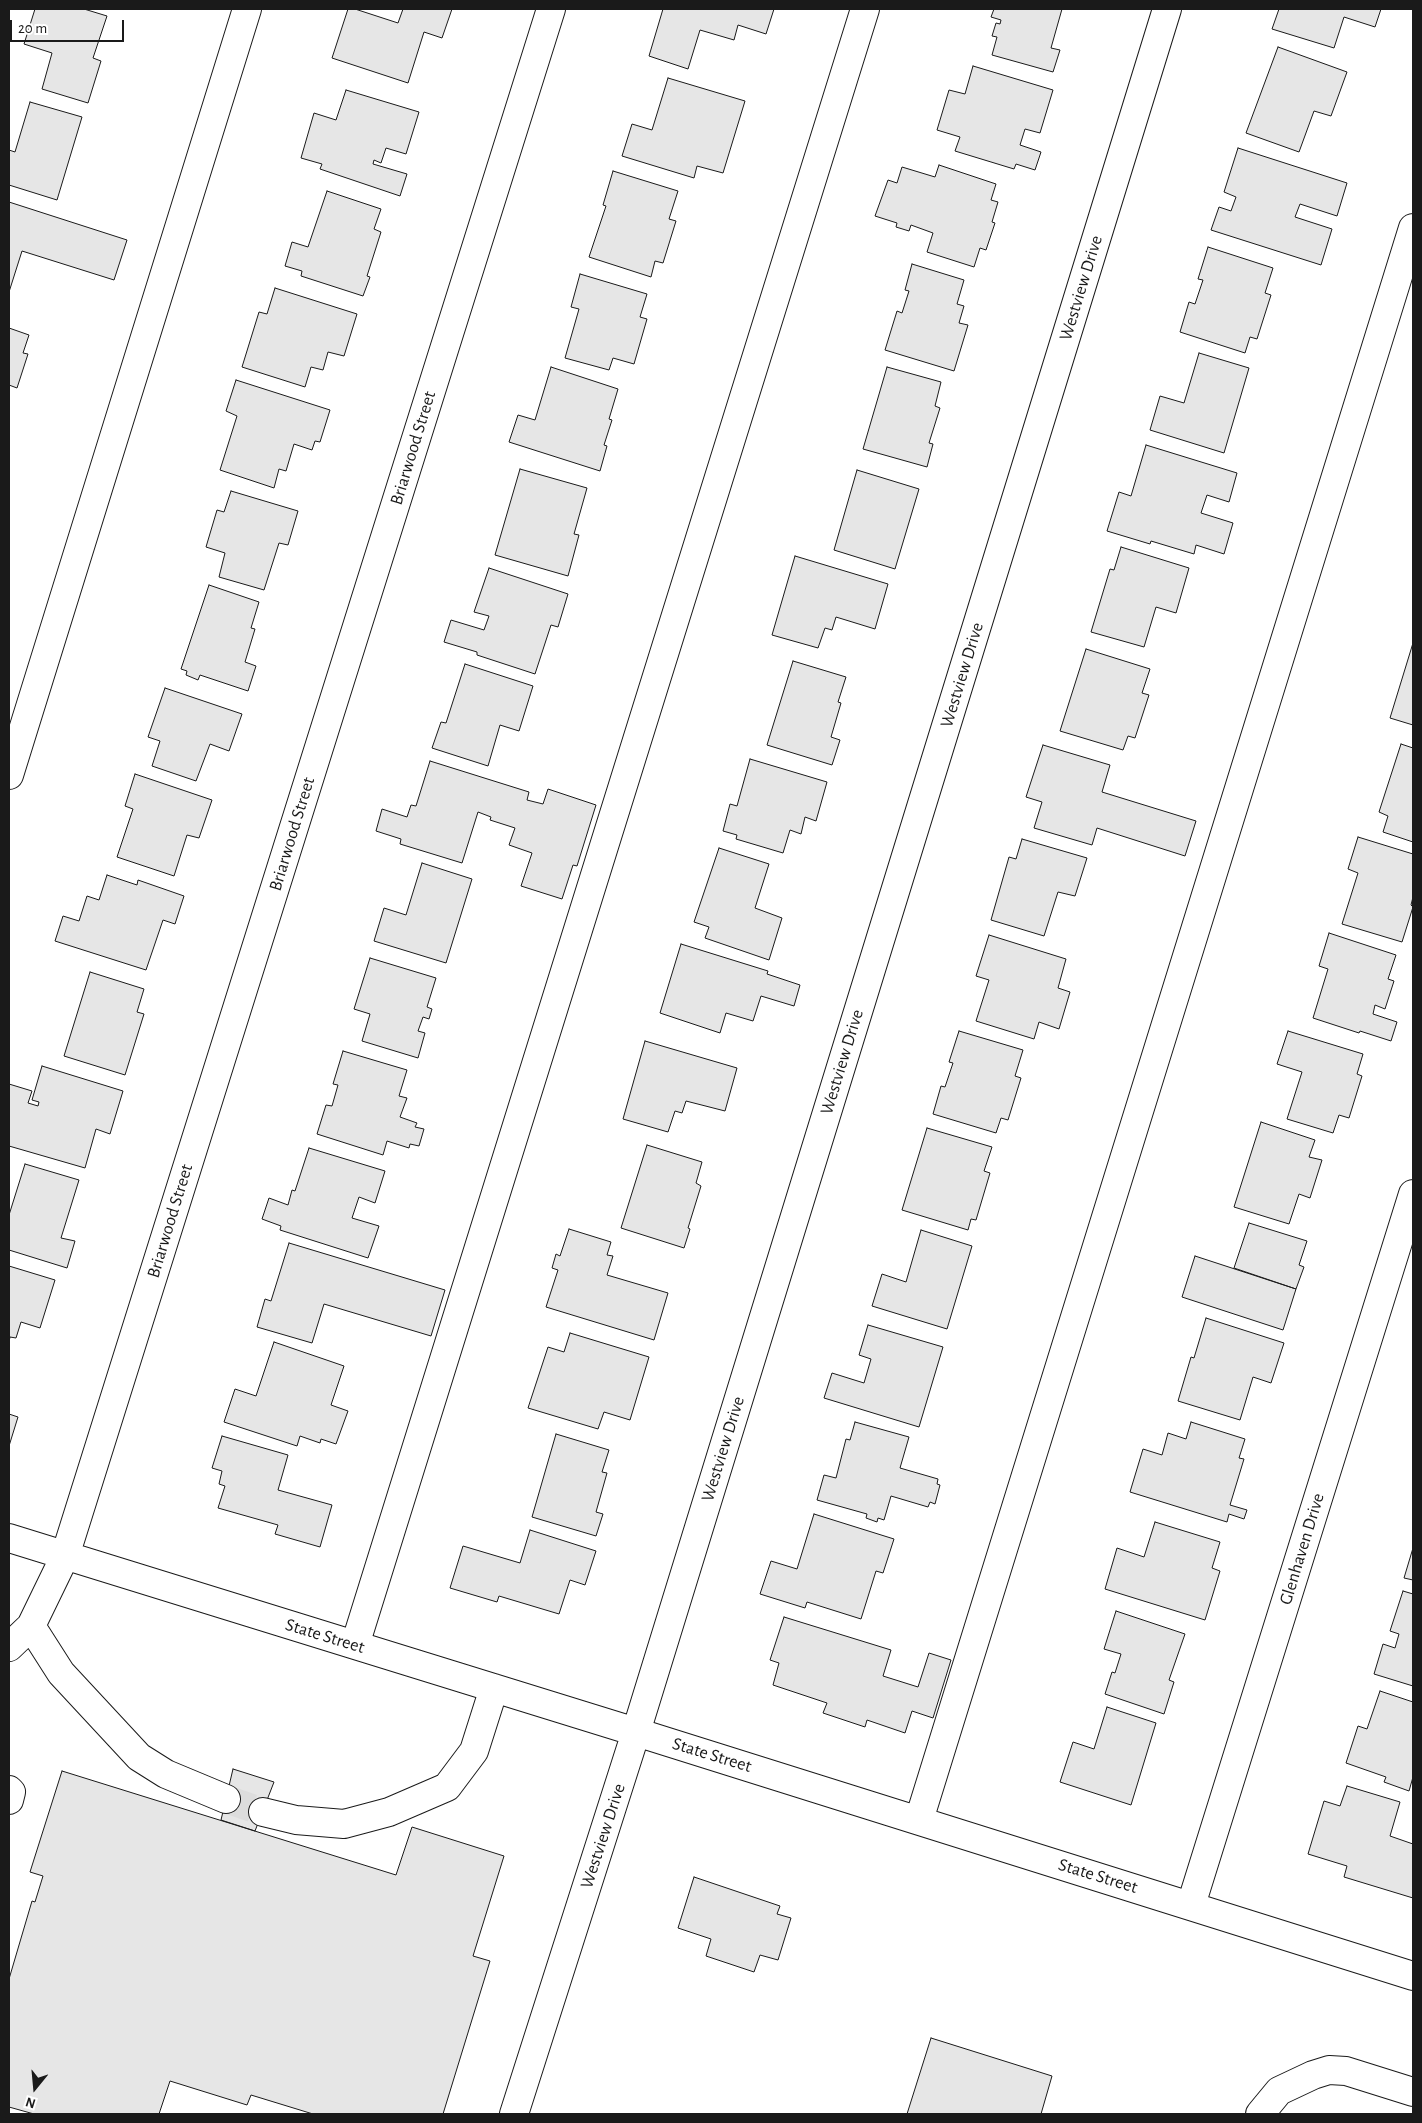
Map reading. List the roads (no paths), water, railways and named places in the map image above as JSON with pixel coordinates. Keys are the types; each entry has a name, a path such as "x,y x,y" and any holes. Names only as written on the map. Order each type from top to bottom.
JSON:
{"street":[{"path":"9,775 247,9"},
{"name":"Briarwood Street","path":"9,1647 30,1626 65,1556 551,9"},
{"path":"354,1645 865,9"},
{"name":"Westview Drive","path":"514,2114 636,1732 1167,9"},
{"path":"919,1820 1413,228"},
{"name":"Glenhaven Drive","path":"1191,1905 1413,1194"},
{"name":"State Street","path":"9,1538 919,1820 1413,1976"},
{"path":"30,1626 61,1673 138,1757 166,1774 226,1799"},
{"path":"262,1812 296,1820 344,1824 389,1812 447,1787 474,1751 494,1688"},
{"path":"9,1790 11,1792 9,1800"},
{"path":"1260,2114 1279,2091 1313,2075 1330,2070 1346,2071 1413,2092"}],"tunnel":[{"path":"226,1799 263,1812"}]}
